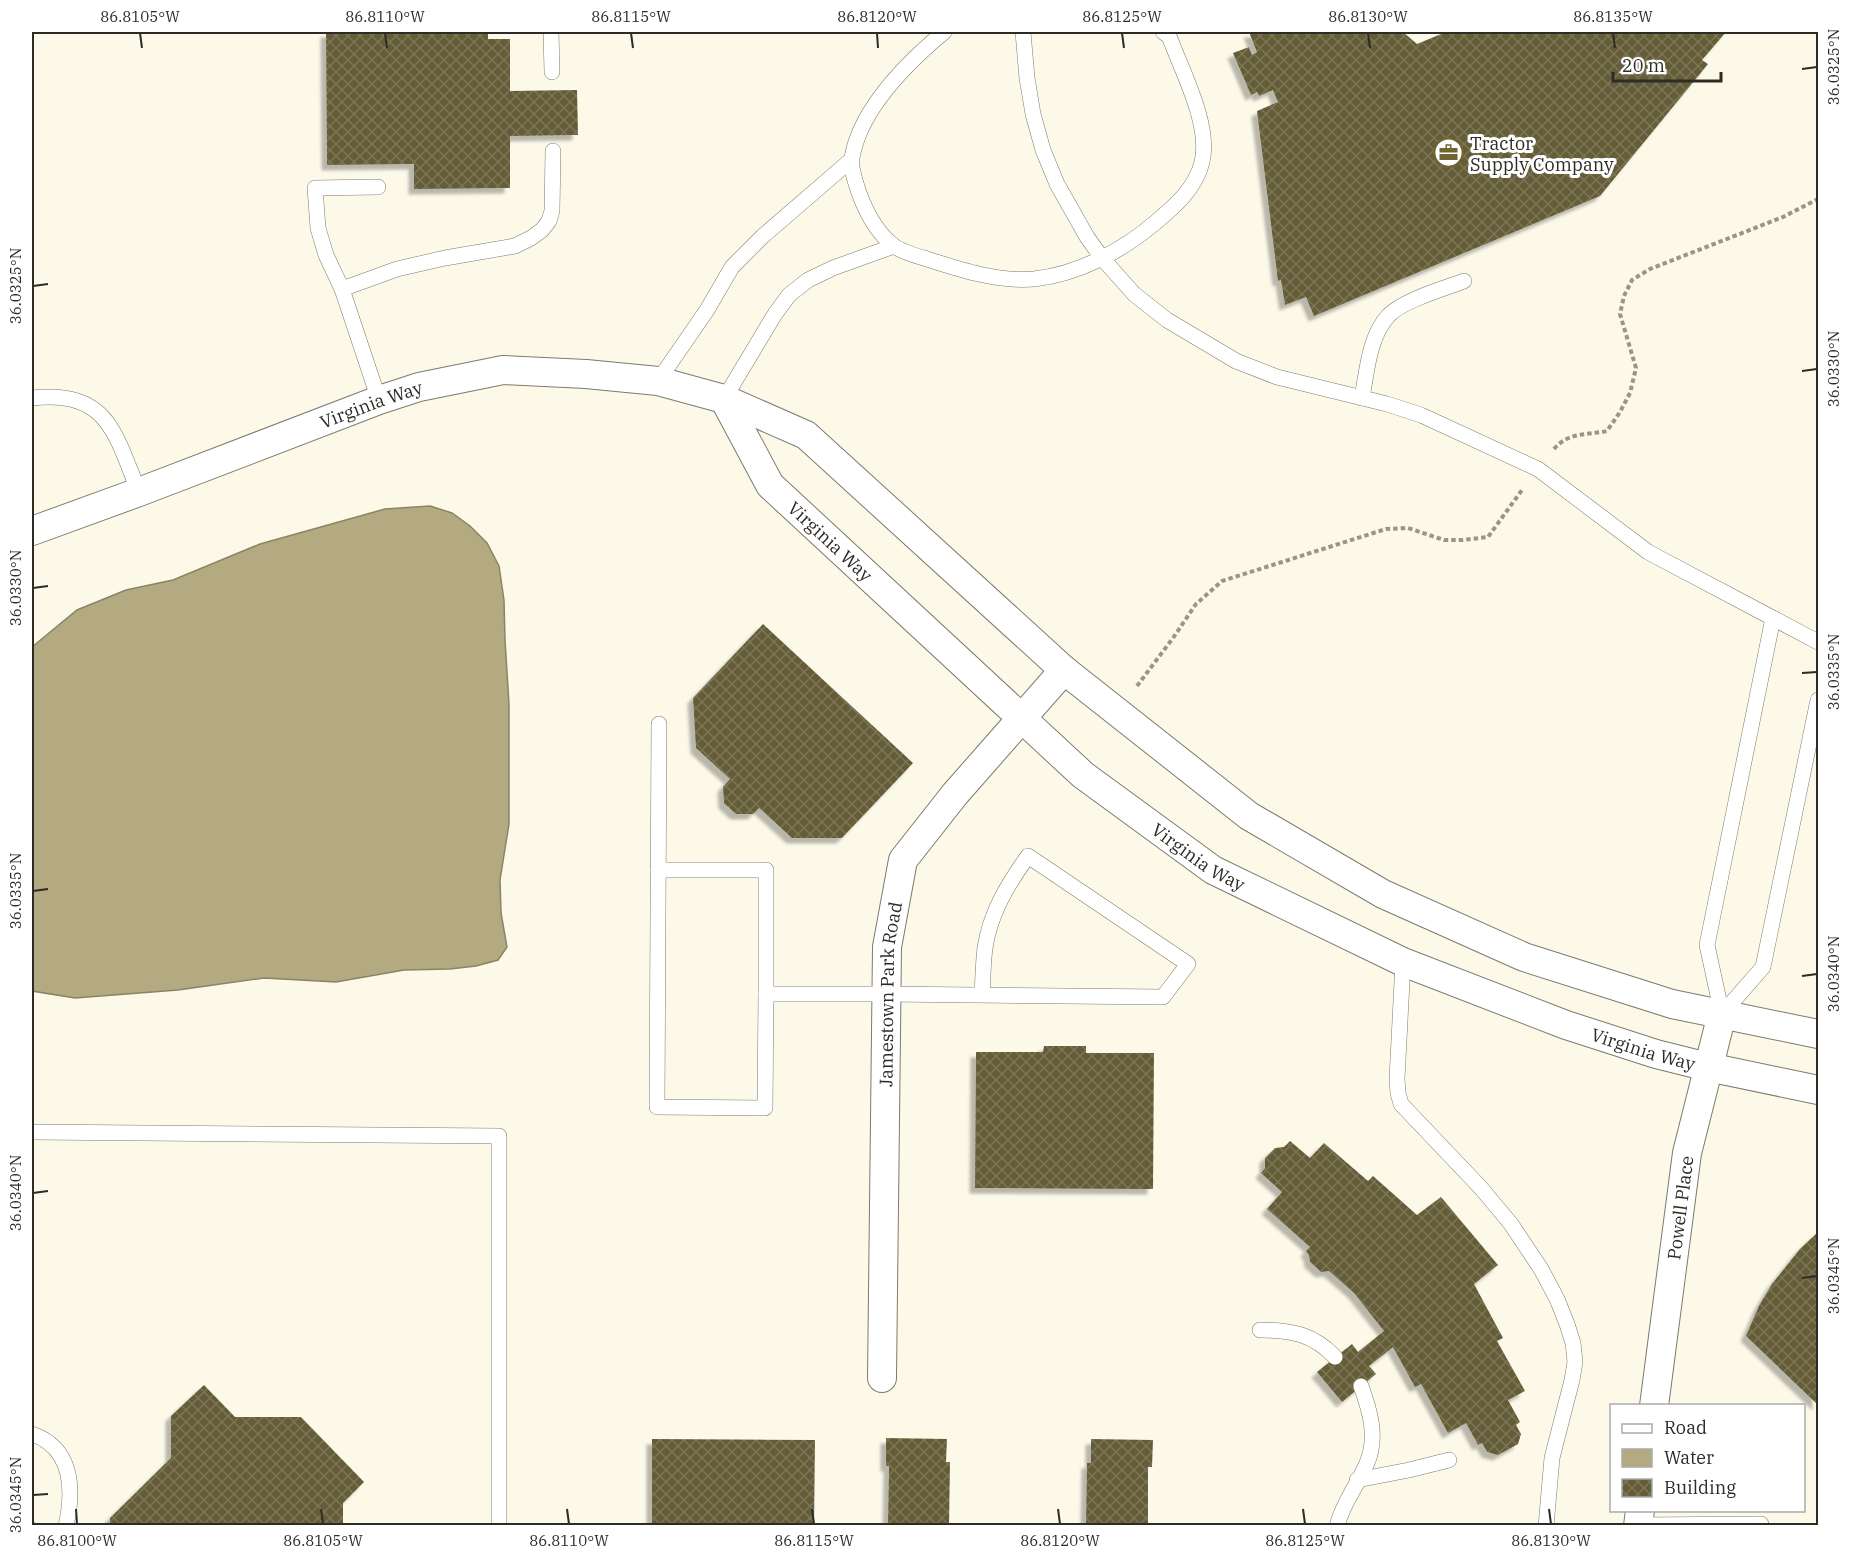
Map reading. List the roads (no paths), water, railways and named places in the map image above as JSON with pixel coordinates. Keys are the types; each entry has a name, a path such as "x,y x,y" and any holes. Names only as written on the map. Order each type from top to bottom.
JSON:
{"street":[{"name":"Virginia Way","path":"32,531 379,400 419,387 504,370 586,374 658,381 724,399 806,435 1064,670 1249,816 1383,894 1524,957 1672,1004 1818,1034"},
{"name":"Virginia Way","path":"724,399 770,484 1083,775 1213,870 1403,962 1566,1025 1656,1054 1818,1090"},
{"name":"Jamestown Park Road","path":"882,1378 887,947 903,860 955,794 1064,670"},
{"name":"Powell Place","path":"1654,1404 1687,1153 1722,1014"}],"lane":[{"path":"551,32 552,72"},
{"path":"944,32 922,50 886,89 869,114 856,141 851,160 855,181 864,206 877,228 894,246 952,267 1007,279 1053,276 1102,258 1133,241 1174,206 1187,193 1196,179 1202,162 1203,123 1169,36 1163,32"},
{"path":"1023,32 1031,105 1043,150 1057,184 1070,209 1102,258 1134,294 1167,320 1236,361 1277,377 1420,415 1538,469 1648,552 1818,642"},
{"path":"342,289 397,268 515,246 531,238 542,230 549,221 552,211 553,151"},
{"path":"658,381 707,310 732,267 763,236 851,160"},
{"path":"378,187 315,188 318,228 326,255 342,289 379,400"},
{"path":"724,399 775,314 789,295 808,280 833,268 894,246"},
{"path":"1362,398 1373,345 1378,331 1389,315 1404,304 1464,281"},
{"path":"32,398 50,396 69,398 84,402 96,409 107,421 117,439 139,492"},
{"path":"1722,1014 1707,945 1773,618"},
{"path":"1722,1014 1763,967 1818,700"},
{"path":"658,870 766,870 765,1108 657,1107 658,870 659,724"},
{"path":"766,994 1162,998 1188,964 1028,856 1008,883 993,915 985,948 982,995"},
{"path":"1403,962 1398,1093 1401,1104 1481,1188 1511,1224 1541,1269 1557,1299 1573,1343 1575,1362 1572,1380 1551,1458 1546,1526"},
{"path":"32,1132 499,1136 499,1526"},
{"path":"1260,1330 1285,1330 1301,1334 1324,1345 1335,1357"},
{"path":"1337,1526 1343,1506 1367,1462 1372,1436 1370,1410 1361,1386"},
{"path":"32,1434 49,1443 66,1466 71,1497 66,1526"},
{"path":"1357,1480 1449,1460"},
{"path":"1638,1525 1761,1524"}],"water":[{"path":"430,506 452,513 470,526 487,543 499,566 504,600 509,704 509,824 500,880 501,913 507,947 498,960 476,966 404,970 336,982 264,978 178,990 75,998 32,991 32,647 77,610 126,590 173,580 260,544 385,509"}],"place":[{"name":"Tractor Supply Company","path":"1449,153"}]}
